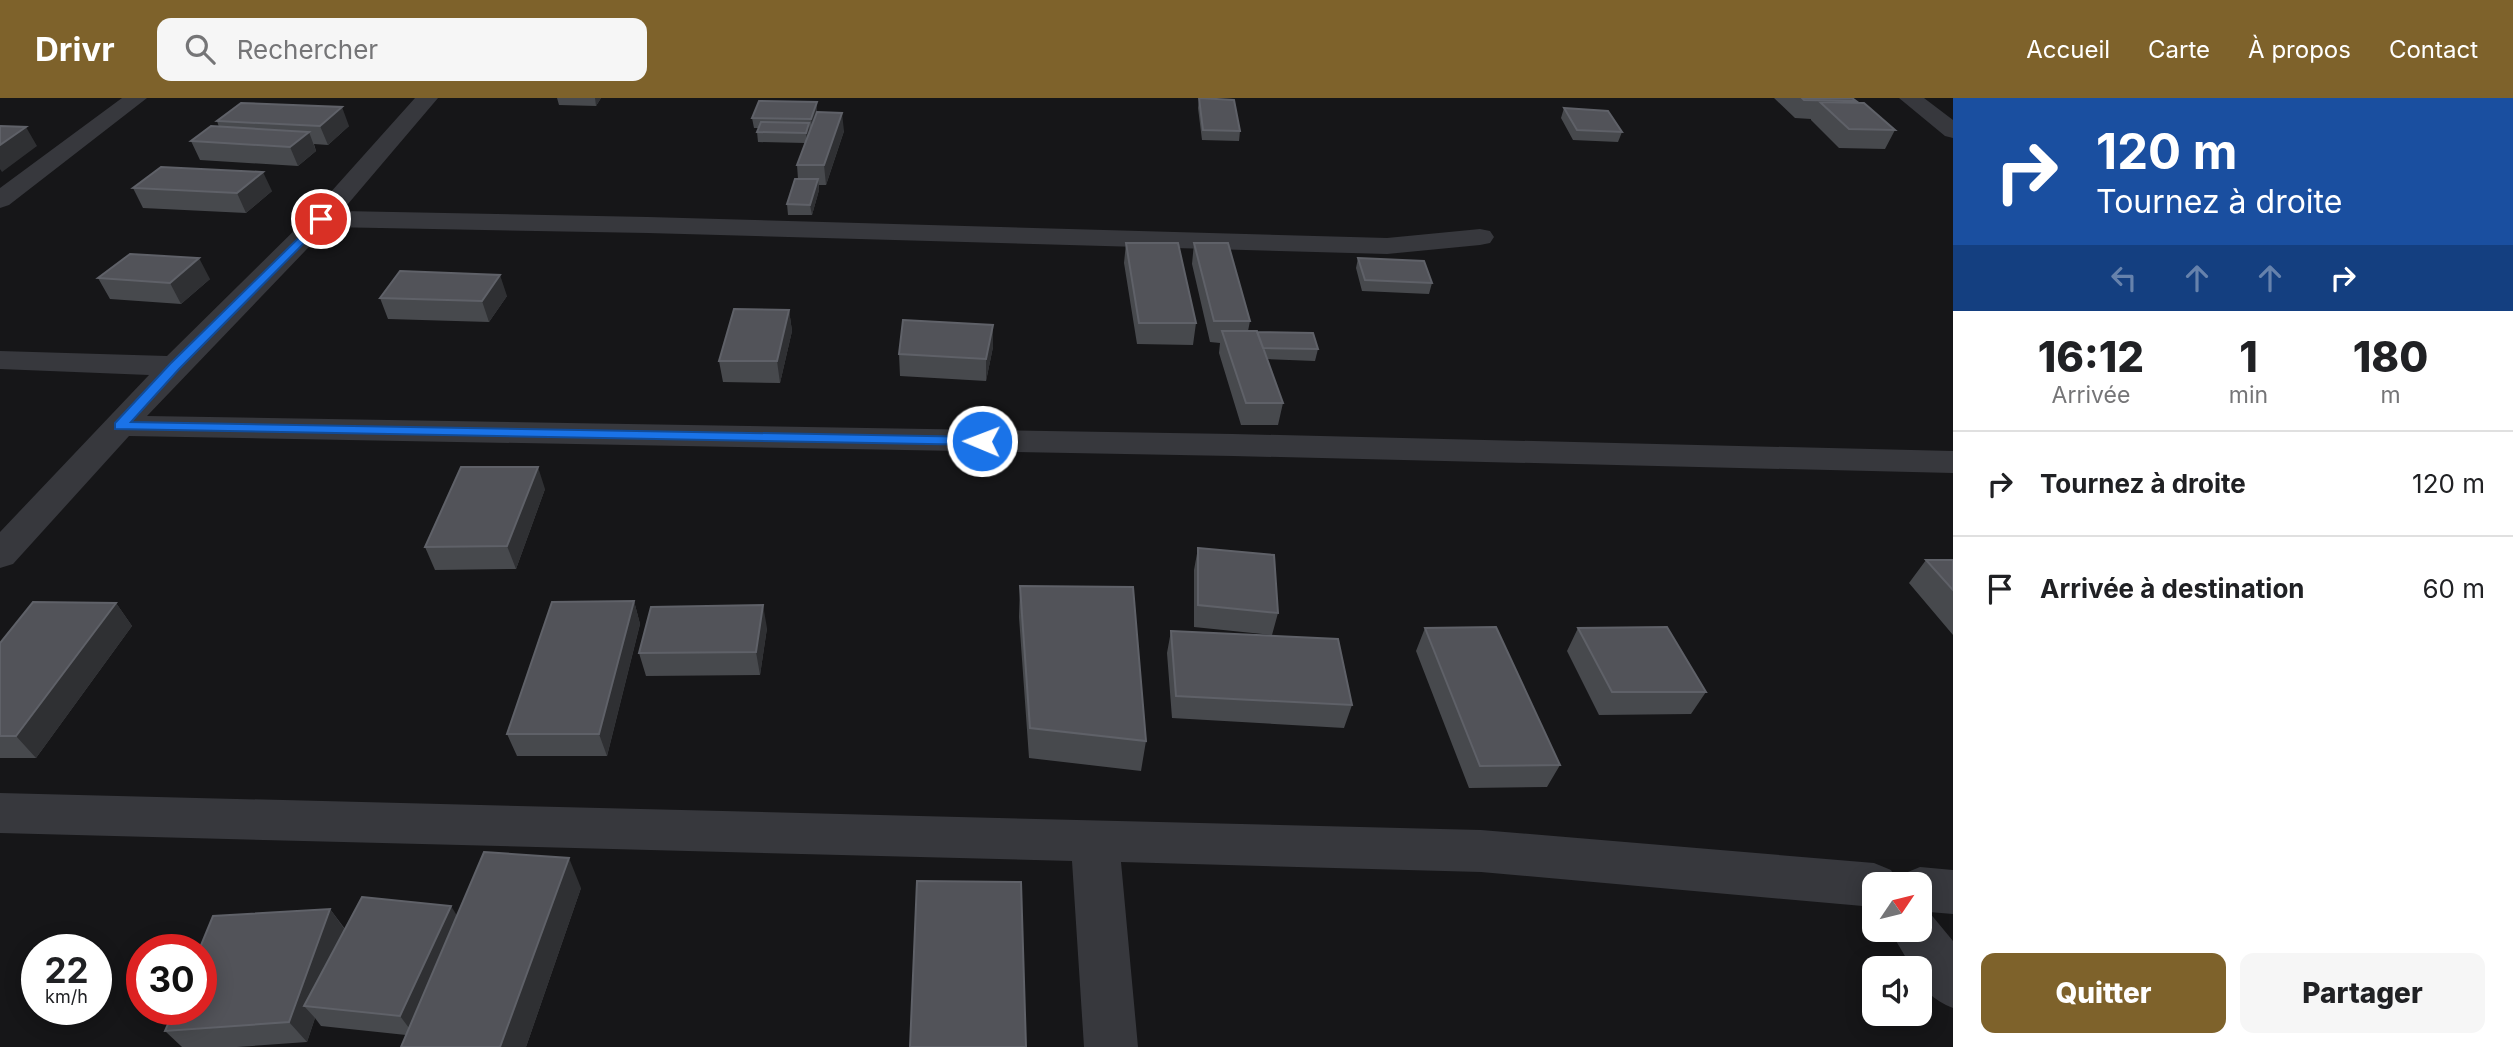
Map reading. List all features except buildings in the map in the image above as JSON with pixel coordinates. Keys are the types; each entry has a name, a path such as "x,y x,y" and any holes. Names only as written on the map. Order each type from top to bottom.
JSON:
{"street":[{"path":"0,200 136,98"},
{"path":"0,555 174,366 321,219 427,98"},
{"path":"1910,98 1953,131"},
{"path":"321,219 648,225 1387,246 1480,237"},
{"path":"0,360 174,366"},
{"path":"120,426 1246,446 1953,462"},
{"path":"0,813 1481,851 1862,884"},
{"path":"1095,842 1111,1047"},
{"path":"1932,890 1953,892"},
{"path":"1923,942 1953,983"}],"route":[{"path":"321,219 174,366 120,426 982,441"}]}
